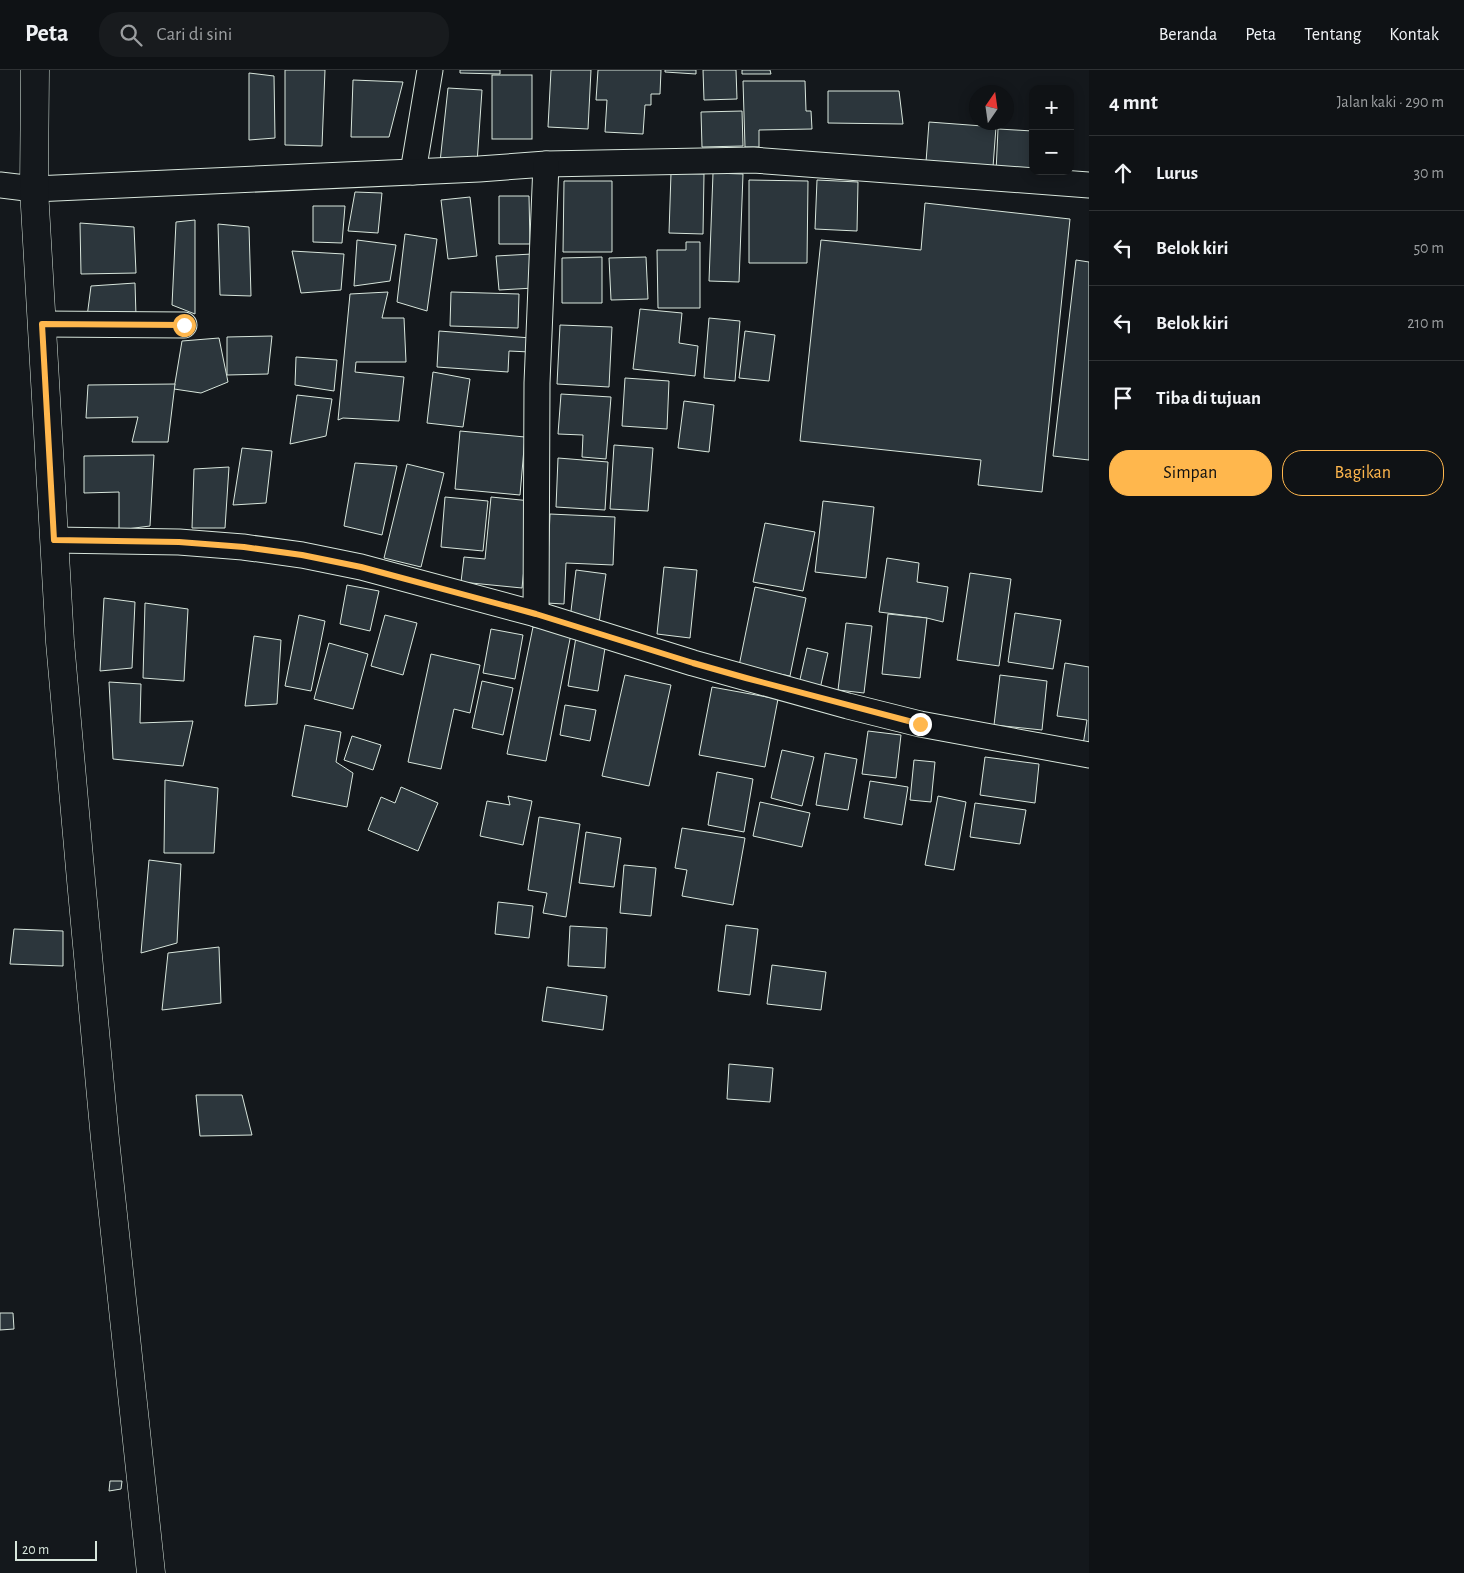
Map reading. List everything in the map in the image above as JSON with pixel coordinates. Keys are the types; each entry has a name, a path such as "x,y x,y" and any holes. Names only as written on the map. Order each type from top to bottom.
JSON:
{"main road":[{"path":"35,70 34,189 60,642 106,1148 151,1573"}],"street":[{"path":"413,172 430,70"},
{"path":"0,185 34,189 479,169 546,164 753,160 1089,184"},
{"path":"536,614 537,383 546,164"},
{"path":"42,324 184,325"},
{"path":"54,540 179,542 244,547 302,555 361,567 536,614 693,663 848,706 920,724 1089,755"}],"building":[{"path":"285,70 325,70 322,146 285,145"},
{"path":"460,70 500,70 500,74 460,73"},
{"path":"551,70 591,70 588,129 548,127"},
{"path":"598,70 661,70 660,94 651,94 651,105 645,105 643,134 605,132 607,100 596,100"},
{"path":"665,70 696,70 696,74 665,72"},
{"path":"703,70 736,70 737,99 704,100"},
{"path":"742,70 770,70 771,74 742,74"},
{"path":"249,73 274,76 275,138 249,140"},
{"path":"492,75 532,75 532,139 492,139"},
{"path":"353,80 403,82 389,137 351,137"},
{"path":"743,81 805,81 806,111 811,111 812,129 759,130 759,147 745,147"},
{"path":"448,88 482,90 477,163 440,162"},
{"path":"828,91 899,91 903,124 828,123"},
{"path":"742,111 743,146 702,147 701,112"},
{"path":"929,122 969,125 969,130 996,130 993,167 926,162"},
{"path":"998,130 1029,131 1029,171 996,172"},
{"path":"671,173 704,174 703,234 669,233"},
{"path":"713,173 743,174 739,282 709,281"},
{"path":"749,180 808,181 807,263 749,263"},
{"path":"817,180 858,182 857,231 815,229"},
{"path":"564,181 612,181 612,252 563,252"},
{"path":"355,192 382,193 378,233 348,231"},
{"path":"499,196 529,196 530,244 499,244"},
{"path":"470,197 477,256 448,259 441,200"},
{"path":"925,203 1070,219 1042,492 978,485 981,460 800,441 821,240 921,250"},
{"path":"313,206 345,206 342,243 313,242"},
{"path":"195,220 195,314 172,305 176,222"},
{"path":"80,223 134,227 136,273 81,274"},
{"path":"218,224 249,227 251,296 220,295"},
{"path":"405,234 437,239 427,311 397,302"},
{"path":"357,240 396,245 390,281 354,286"},
{"path":"686,242 700,242 700,308 658,308 657,250 686,250"},
{"path":"292,251 344,254 341,290 301,293"},
{"path":"532,254 534,288 499,290 496,256"},
{"path":"602,257 602,303 562,303 562,258"},
{"path":"646,257 648,299 611,300 609,258"},
{"path":"1076,260 1089,262 1089,460 1053,456"},
{"path":"135,283 136,316 87,317 91,286"},
{"path":"388,292 382,318 404,318 406,362 356,362 355,372 404,377 399,421 343,418 338,420 350,294"},
{"path":"451,292 519,294 518,328 450,326"},
{"path":"640,309 682,313 679,343 698,346 695,376 633,369"},
{"path":"709,318 740,321 735,381 704,378"},
{"path":"560,325 612,327 609,387 557,384"},
{"path":"439,331 531,338 530,352 509,351 508,372 437,367"},
{"path":"745,331 775,335 769,381 739,378"},
{"path":"272,336 268,374 227,375 227,337"},
{"path":"219,338 228,382 201,393 174,389 182,341"},
{"path":"296,357 337,360 334,391 295,385"},
{"path":"433,372 470,379 463,427 427,423"},
{"path":"625,378 669,381 667,429 622,426"},
{"path":"175,384 168,442 132,442 138,417 86,418 88,385"},
{"path":"561,394 611,397 606,459 582,457 583,435 558,434"},
{"path":"297,395 332,399 326,436 290,444"},
{"path":"684,401 714,405 709,452 678,448"},
{"path":"460,431 525,437 520,495 455,489"},
{"path":"614,445 653,448 648,511 610,509"},
{"path":"242,448 272,451 266,503 233,505"},
{"path":"154,455 150,526 119,530 119,492 84,493 84,456"},
{"path":"558,458 608,462 605,510 556,507"},
{"path":"355,463 397,466 382,535 344,526"},
{"path":"407,464 444,473 421,567 384,558"},
{"path":"229,467 225,528 192,528 194,469"},
{"path":"445,497 488,501 483,551 441,547"},
{"path":"491,497 531,501 522,588 461,582 464,557 485,559"},
{"path":"823,501 874,507 866,578 815,572"},
{"path":"550,514 615,517 613,565 566,563 564,604 546,603"},
{"path":"765,523 815,532 803,591 753,582"},
{"path":"887,558 919,563 917,582 948,587 943,622 879,612"},
{"path":"664,567 697,570 690,638 657,634"},
{"path":"576,570 606,574 599,623 570,619"},
{"path":"970,573 1011,579 999,666 957,660"},
{"path":"347,585 379,591 370,631 340,624"},
{"path":"755,587 806,598 790,676 739,666"},
{"path":"104,598 135,602 132,668 100,671"},
{"path":"145,603 188,609 184,681 143,678"},
{"path":"1015,613 1061,620 1053,669 1008,662"},
{"path":"888,614 927,618 920,678 882,674"},
{"path":"299,615 325,621 311,691 285,686"},
{"path":"385,615 417,623 403,675 371,666"},
{"path":"846,623 872,626 864,693 838,690"},
{"path":"533,627 571,634 546,761 507,754"},
{"path":"491,629 523,635 515,679 483,673"},
{"path":"254,636 281,640 277,704 245,706"},
{"path":"576,637 606,642 598,691 568,686"},
{"path":"329,643 368,654 353,709 314,699"},
{"path":"807,648 828,653 820,689 799,684"},
{"path":"431,654 480,665 470,713 454,709 441,769 408,762"},
{"path":"1065,663 1089,667 1089,746 1083,745 1087,720 1057,716"},
{"path":"625,675 671,685 649,786 602,776"},
{"path":"1000,675 1047,681 1042,730 994,725"},
{"path":"482,681 513,688 503,735 472,728"},
{"path":"109,682 141,684 140,723 193,721 183,766 113,759"},
{"path":"712,687 778,699 765,767 699,755"},
{"path":"565,705 596,710 590,741 560,735"},
{"path":"305,725 341,732 336,762 353,773 347,807 292,796"},
{"path":"868,731 901,735 896,778 862,774"},
{"path":"352,736 381,745 373,770 344,760"},
{"path":"782,750 814,757 802,806 771,798"},
{"path":"825,753 857,759 848,810 816,805"},
{"path":"985,757 1039,764 1035,803 980,795"},
{"path":"914,760 935,762 931,802 910,800"},
{"path":"717,772 753,779 744,832 708,825"},
{"path":"165,780 218,788 214,853 164,853"},
{"path":"870,781 908,787 902,825 864,818"},
{"path":"401,787 438,803 418,851 368,830 381,797 395,803"},
{"path":"508,796 532,801 523,845 480,836 487,801 510,805"},
{"path":"938,796 966,802 954,870 925,865"},
{"path":"760,802 810,813 802,847 753,836"},
{"path":"975,803 1026,810 1020,844 970,837"},
{"path":"539,817 580,824 566,917 543,913 547,893 528,890"},
{"path":"682,828 745,838 733,905 682,896 687,870 675,868"},
{"path":"586,832 621,838 614,887 579,883"},
{"path":"149,860 181,864 177,943 141,953"},
{"path":"624,865 656,868 651,916 620,913"},
{"path":"498,902 533,906 529,938 495,934"},
{"path":"726,925 758,929 750,995 718,991"},
{"path":"570,926 607,928 605,968 568,966"},
{"path":"14,929 63,931 63,966 10,964"},
{"path":"219,947 221,1003 162,1010 168,953"},
{"path":"772,965 826,972 821,1010 767,1004"},
{"path":"547,987 607,996 603,1030 542,1021"},
{"path":"729,1064 773,1068 770,1102 727,1099"},
{"path":"196,1095 242,1095 252,1135 200,1136"},
{"path":"0,1313 13,1313 14,1329 0,1330"},
{"path":"110,1481 122,1481 121,1489 109,1491"}],"route":[{"path":"184,325 42,324 54,540 179,542 244,547 302,555 361,567 536,614 746,678 920,724"}]}
